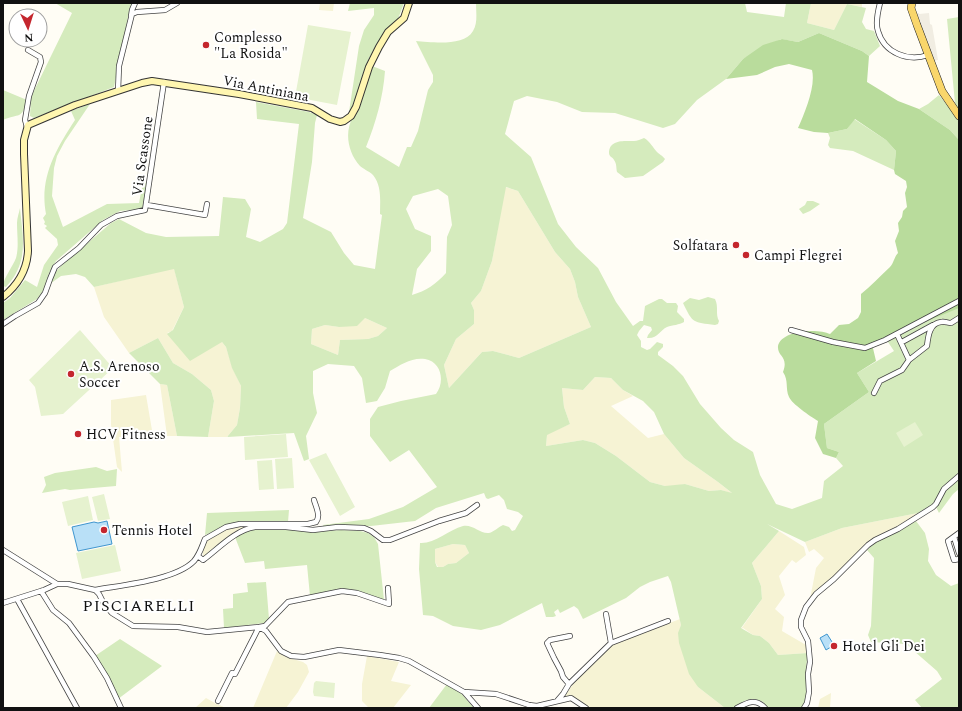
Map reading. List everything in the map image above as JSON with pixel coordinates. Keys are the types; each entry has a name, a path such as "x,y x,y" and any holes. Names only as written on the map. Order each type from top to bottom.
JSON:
{"main road":[{"path":"912,3 917,25 942,91 959,116"}],"street":[{"path":"118,91 120,66 132,10 135,3"},
{"path":"131,17 132,14 137,12 165,10 177,3"},
{"name":"Via Antiniana","path":"27,127 30,124 75,106 142,83 152,82 164,82 312,108 330,119 340,122 344,121 351,116 356,107 369,68 379,47 388,32 404,18 409,3"},
{"path":"880,3 877,24 878,31 885,44 902,56 928,55"},
{"path":"3,297 16,284 23,274 28,260 24,154 24,140 27,127 25,120 29,96 41,62 40,57 28,50"},
{"name":"Via Scassone","path":"3,324 38,302 45,293 55,267 79,248 101,225 117,216 145,210 164,82"},
{"path":"146,205 205,215 207,204"},
{"path":"791,330 833,342 866,348 897,334 959,301"},
{"path":"902,342 935,324 941,322 951,323 959,318"},
{"path":"874,393 880,382 902,370 909,360 927,346 929,332 935,324"},
{"path":"897,334 909,360"},
{"path":"804,708 807,703 809,692 808,674 810,662 808,640 800,627 806,607 816,594 834,579 868,545 898,529 933,507 944,489 959,476"},
{"path":"3,603 41,591 57,584 68,584 95,590 171,574 186,567 198,556 205,539 230,525 308,524 316,522 318,514 314,500"},
{"path":"198,556 203,560 236,535 255,527 286,527 313,530 338,527 364,528 371,531 383,540 390,540 439,521 466,513 477,505"},
{"path":"959,533 948,541 954,560 959,559"},
{"path":"954,537 959,553"},
{"path":"3,550 57,584"},
{"path":"95,590 112,614 127,624 133,626 178,627 207,632 265,626 288,602 342,591 357,593 389,604 388,588"},
{"path":"41,591 53,610 69,623 94,656 107,678 121,708"},
{"path":"17,599 77,708"},
{"path":"606,614 611,643"},
{"path":"557,701 564,694 570,684 611,643 668,621"},
{"path":"259,627 266,631 281,651 291,656 304,657 339,650 399,658 436,675 464,692 478,708"},
{"path":"218,700 232,673 235,674 259,627"},
{"path":"570,636 550,640 547,643 562,671 563,677 570,684"},
{"path":"464,692 496,694 537,707 571,698 586,708"},
{"path":"738,708 748,702 753,701 759,703 765,708"}],"shaded area":[{"path":"320,3 334,3 333,11 319,10"},
{"path":"811,3 862,3 862,7 847,4 834,30 807,23"},
{"path":"916,13 929,13 938,60 933,61"},
{"path":"505,187 518,191 555,252 570,269 575,282 578,297 591,327 519,358 493,351 482,352 449,388 444,365 456,339 474,324 474,310 471,303 481,291 492,261"},
{"path":"174,268 184,307 172,331 167,333 222,342 226,347 233,369 241,386 240,408 237,425 227,437 208,437 214,401 211,390 192,374 173,363 158,338 129,353 104,317 94,287"},
{"path":"365,318 387,328 378,336 368,339 340,340 338,355 311,344 312,329 325,325 339,327"},
{"path":"595,377 611,378 623,390 633,396 611,406 648,438 664,434 684,458 733,494 721,490 709,491 685,484 665,486 650,482 616,456 595,443 583,440 546,446 547,434 570,424 564,407 562,388 583,390"},
{"path":"160,384 167,385 177,436 167,436"},
{"path":"146,395 153,436 119,437 122,472 117,467 111,425 111,400"},
{"path":"918,513 904,523 872,539 810,599 816,568 824,558 814,549 809,552 805,542 842,528"},
{"path":"250,526 203,557 203,549 207,539 229,528"},
{"path":"779,531 804,547 806,555 796,563 792,560 779,576 785,595 775,609 784,617 782,631 806,645 808,653 778,655 769,643 760,636 753,635 743,628 741,629 762,599 761,586 752,563"},
{"path":"453,544 465,545 469,553 456,563 438,567 435,562 435,549"},
{"path":"680,619 681,625 679,633 698,687 725,708 589,708 573,697 565,696 575,681 611,645"},
{"path":"277,651 286,657 303,662 307,665 309,672 298,692 286,708 253,708"},
{"path":"367,656 399,662 391,681 411,685 393,708 369,708 362,701 362,684"},
{"path":"831,693 830,708 818,708 820,699"},
{"path":"206,698 215,703 226,708 195,708"}],"green space":[{"path":"55,3 132,3 114,87 34,118 30,116 31,97 72,13"},
{"path":"350,3 404,3 398,19 385,32 369,58 353,105 349,112 359,46 364,30 374,15 374,8 348,11"},
{"path":"476,3 745,3 747,12 784,17 786,3 811,3 807,23 834,30 847,4 866,8 862,22 866,29 874,31 880,46 869,56 862,51 819,33 798,42 781,39 743,59 726,79 697,100 675,124 663,128 615,113 582,112 557,102 527,96 514,101 505,134 531,157 558,224 576,247 598,268 616,302 633,326 640,321 643,321 645,306 659,299 662,299 667,303 676,303 678,306 677,312 684,319 684,322 667,327 651,338 647,338 652,330 651,327 644,325 637,335 641,341 641,347 647,350 657,342 663,344 663,347 658,352 658,355 673,366 683,376 700,404 721,428 734,440 753,452 760,475 776,504 792,509 822,498 824,481 843,466 836,458 839,452 827,448 824,424 869,392 857,373 894,351 882,333 959,285 959,472 943,488 935,503 918,513 842,528 805,542 767,524 779,531 752,563 761,586 762,599 741,628 753,635 760,636 769,643 778,655 808,653 806,670 807,695 803,708 767,708 763,702 755,699 746,700 734,708 725,708 698,687 689,674 679,643 678,633 681,625 671,582 668,576 640,587 626,598 583,619 578,609 574,606 560,613 558,609 554,612 556,616 546,617 542,603 500,625 481,630 453,626 433,616 423,615 419,569 420,543 431,541 463,526 470,526 486,533 489,533 503,525 509,527 512,531 515,530 523,516 518,512 507,509 504,500 499,495 488,499 484,493 436,508 415,521 371,526 324,528 323,525 369,519 403,507 437,487 409,450 390,462 370,436 370,419 378,407 436,394 439,389 441,378 438,368 431,361 425,359 415,359 390,371 385,388 377,401 366,403 362,378 354,366 328,364 313,371 313,393 317,413 306,436 309,459 304,461 294,433 227,437 237,425 240,408 241,386 232,368 226,347 222,342 190,361 167,334 173,330 184,307 174,269 94,287 85,277 76,274 61,276 50,284 53,275 61,266 111,223 119,219 146,233 166,237 219,236 223,197 245,199 251,209 246,237 260,242 283,229 287,223 299,124 257,119 256,102 309,112 317,115 312,162 303,218 331,232 344,253 354,265 375,269 382,215 380,214 379,189 376,179 370,172 361,167 350,149 348,136 350,123 372,66 385,71 383,91 366,147 399,167 407,147 411,147 418,131 428,90 433,82 433,75 416,41 447,42 469,36 476,25","holes":["506,187 518,191 555,252 570,269 575,282 578,297 591,327 519,358 493,351 482,352 449,388 444,365 456,339 474,324 474,310 471,303 481,291 492,261","438,189 448,196 452,225 447,237 446,273 430,287 412,295 417,269 431,251 431,236 415,229 406,209 413,196","365,318 387,328 378,336 368,339 340,340 338,355 311,344 312,329 325,325 339,327 357,326","595,377 611,378 623,390 643,401 654,412 664,434 684,458 732,493 721,490 709,491 685,484 665,486 650,482 616,456 595,443 583,440 546,446 547,435 570,424 564,407 562,388 583,390","453,544 465,545 469,553 456,563 448,564 443,567 437,567 435,562 435,549"]},
{"path":"959,17 959,109 955,103 947,19"},
{"path":"308,25 351,32 337,105 295,97"},
{"path":"819,33 862,51 869,56 867,82 898,101 919,109 950,130 959,140 959,308 872,344 876,361 857,373 869,392 824,424 827,448 839,452 836,458 823,454 815,438 818,421 797,406 789,397 786,378 783,372 785,363 778,350 778,346 786,337 793,334 817,331 830,334 839,325 849,324 858,318 861,312 861,294 890,267 898,253 895,241 899,231 898,223 902,217 903,211 907,207 905,193 907,187 906,181 895,174 896,151 886,140 855,119 847,129 828,133 814,132 798,128 807,107 811,91 813,76 812,70 789,64 775,67 757,75 726,79 743,59 763,45 782,39 798,42"},
{"path":"3,90 27,100 23,111 19,115 3,120"},
{"path":"939,95 959,120 959,140 950,130 919,109"},
{"path":"90,104 65,141 57,156 54,168 52,196 63,227 107,204 139,203 143,182 146,183 143,207 140,209 120,211 103,220 56,261 49,273 43,291 37,299 3,320 3,303 10,298 25,280 37,287 44,265 58,245 57,239 45,228 47,226 44,224 45,222 43,218 46,214 44,201 47,176 61,142 75,120 71,111"},
{"path":"854,119 886,140 896,151 894,170 853,151 830,148 828,145 830,138 828,133 847,129"},
{"path":"644,138 665,159 643,176 625,178 617,172 616,164 609,154 610,148 618,142 635,141"},
{"path":"807,201 813,201 820,204 803,214 799,209 805,205"},
{"path":"20,208 23,250 18,268 6,287 3,286 3,283 15,261 17,254 17,221"},
{"path":"708,297 715,299 717,305 717,316 719,321 718,324 715,325 694,321 683,303 690,298 699,300"},
{"name":"A.S. Arenoso Soccer","path":"80,330 113,368 63,414 41,416 35,387 29,380"},
{"path":"158,338 173,363 192,374 211,390 214,401 208,437 177,436 167,385 160,384 129,353"},
{"path":"915,422 923,435 904,447 896,433"},
{"path":"286,434 288,457 245,460 244,437"},
{"path":"326,453 355,507 340,516 309,460"},
{"path":"292,458 294,488 277,489 275,459"},
{"path":"272,460 274,489 259,490 257,461"},
{"path":"96,467 107,471 117,469 116,486 70,490 65,489 42,493 46,485 44,477 55,473"},
{"path":"959,479 959,489 953,494 939,513 936,507 946,489"},
{"path":"104,494 110,519 98,521 92,497"},
{"path":"88,496 93,520 68,526 62,502"},
{"path":"289,510 288,522 228,525 205,535 207,513"},
{"path":"916,521 925,533 929,549 928,561 936,575 951,586 959,583 959,708 922,708 915,700 942,679 937,671 906,644 871,642 868,635 871,626 874,558 867,550 874,543"},
{"path":"288,529 314,532 341,530 368,533 374,537 378,544 384,600 355,590 341,589 310,596 307,565 265,569 264,561 245,563 235,537 248,530"},
{"path":"115,545 121,571 82,579 76,553"},
{"path":"266,582 269,619 264,623 224,628 223,609 233,608 233,594 248,592 247,583"},
{"path":"120,639 162,666 118,699 95,656"},
{"path":"316,681 335,683 334,698 314,696 314,683"},
{"path":"447,684 459,691 474,708 429,708"}],"water":[{"path":"107,521 112,544 78,551 72,527 94,522 98,523"},
{"path":"827,634 834,645 826,650 820,638"}],"place":[{"name":"Complesso \"La Rosida\"","path":"206,45"},
{"name":"Solfatara","path":"736,245"},
{"name":"Campi Flegrei","path":"746,255"},
{"name":"A.S. Arenoso Soccer","path":"71,374"},
{"name":"HCV Fitness","path":"78,434"},
{"name":"Tennis Hotel","path":"104,530"},
{"name":"Hotel Gli Dei","path":"834,646"}],"district":[{"name":"PISCIARELLI","path":"139,605"}]}
